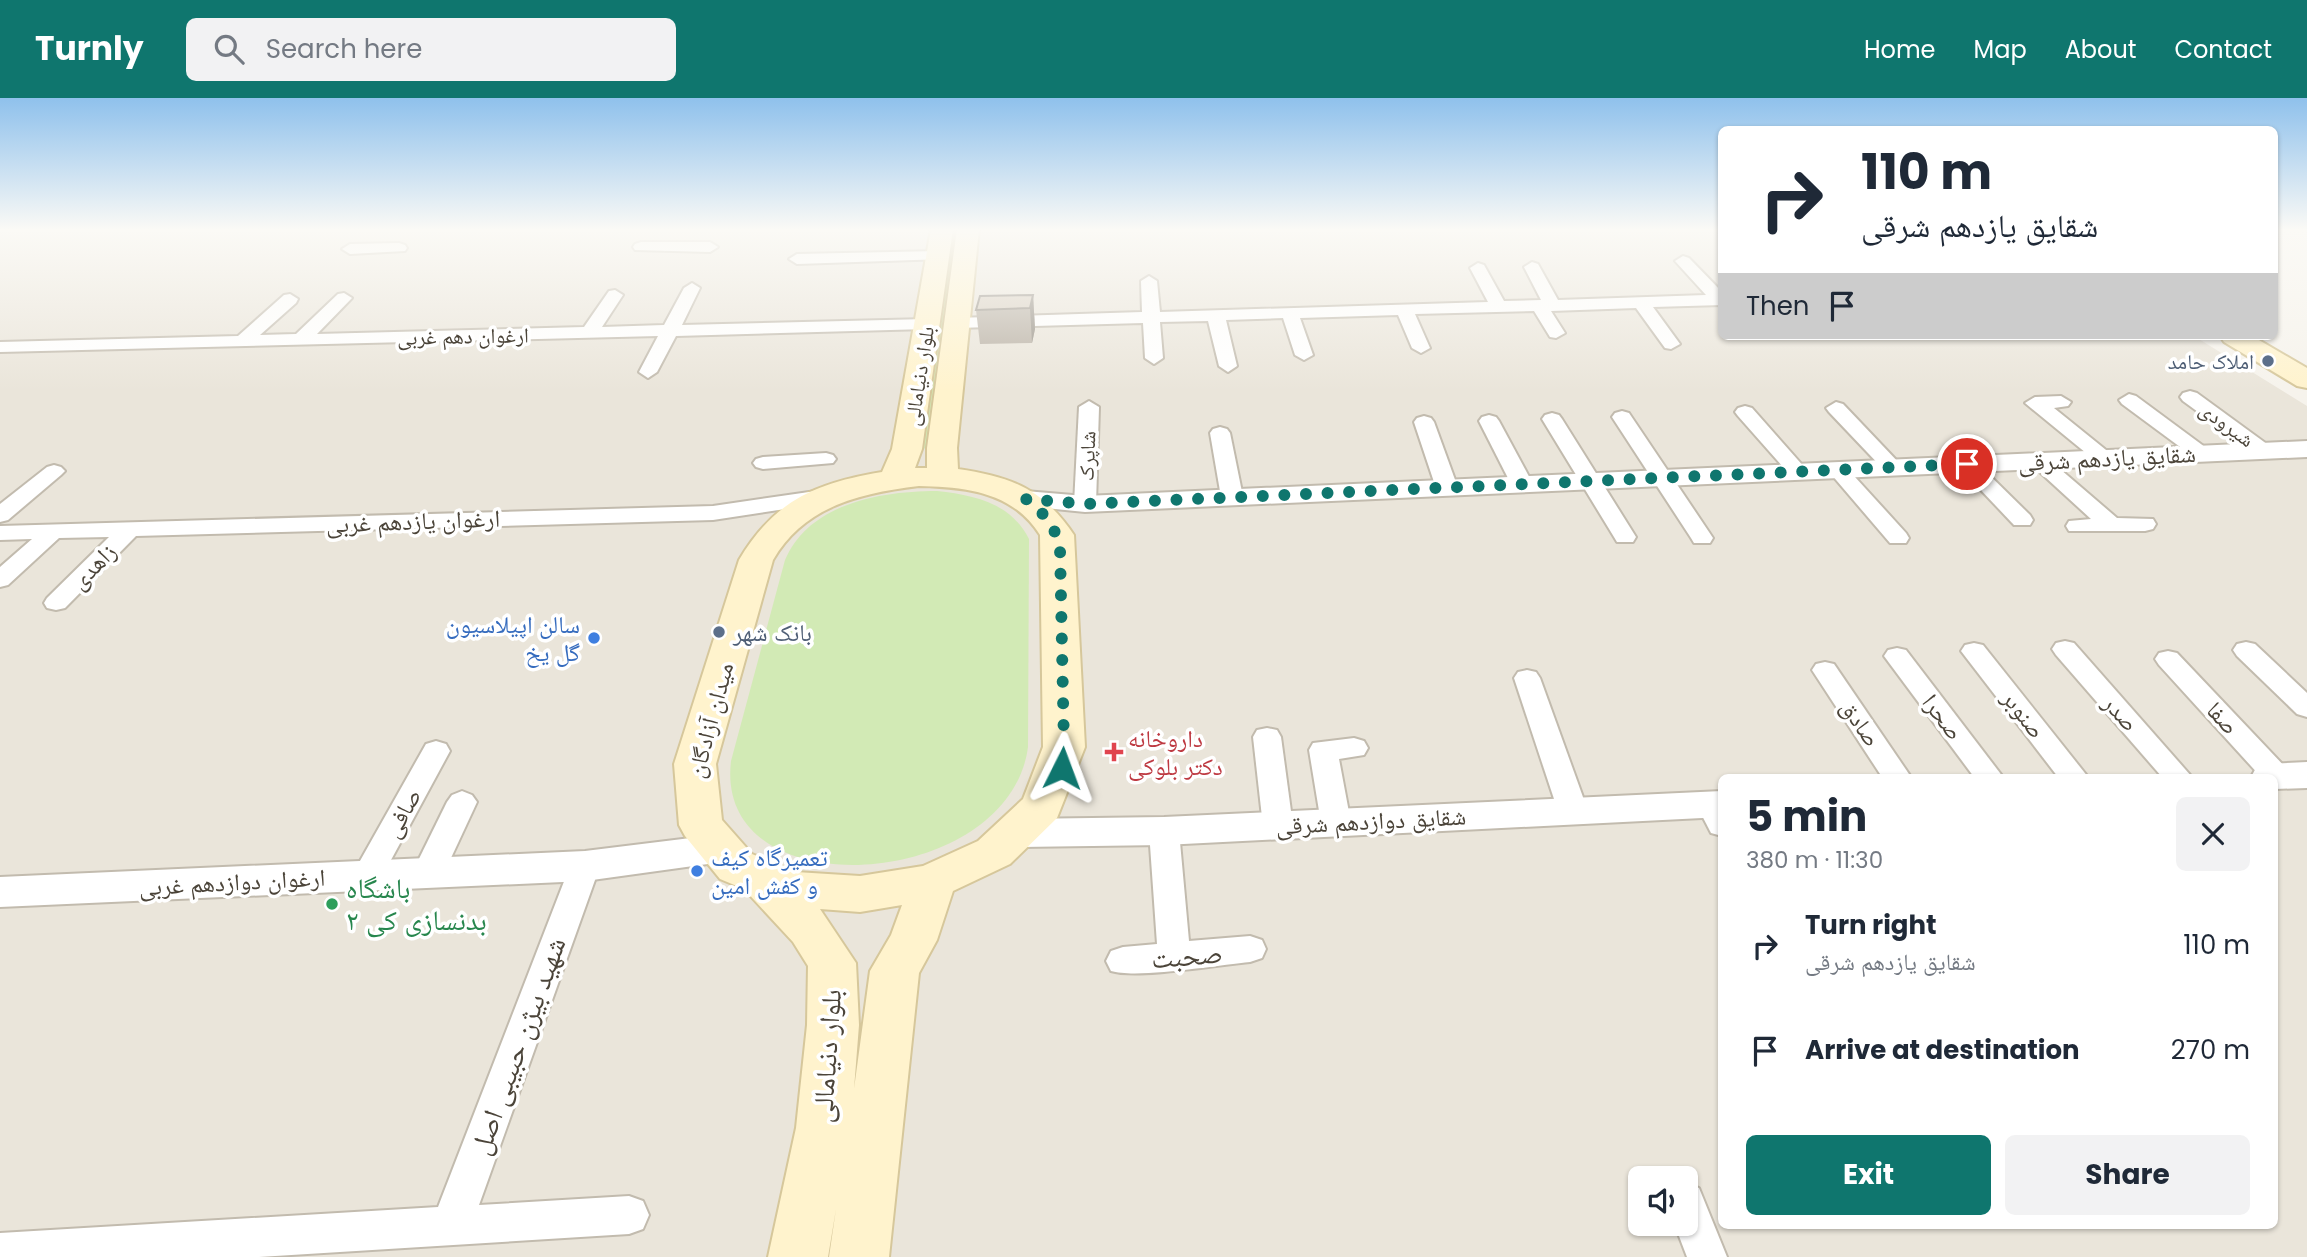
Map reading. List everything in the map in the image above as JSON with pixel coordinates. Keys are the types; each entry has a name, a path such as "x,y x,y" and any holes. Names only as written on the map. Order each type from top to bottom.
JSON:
{"main road":[{"name":"بلوار دنیامالی","path":"895,479 907,449 934,283"},
{"name":"بلوار دنیامالی","path":"943,477 942,448 962,283"},
{"path":"2240,340 2307,380"},
{"path":"2272,340 2307,360"},
{"name":"میدان آزادگان","path":"943,477 988,484 1026,499 1050,522 1057,535 1060,548 1064,747 1062,768 1054,790 1040,812 1020,834 986,858 933,882 886,892 825,895 792,890 762,880 736,866 715,849 701,829 693,808 691,786 695,764 762,546 787,519 825,497 847,489 895,479 943,477"},
{"name":"بلوار دنیامالی","path":"762,880 810,929 832,963 833,1025 823,1128 799,1257"},
{"path":"859,1257 895,971 913,940 933,882"}],"street":[{"path":"1149,283 1154,358"},
{"path":"1486,283 1499,307"},
{"path":"1538,283 1556,333"},
{"path":"1705,283 1718,297"},
{"path":"648,372 692,288"},
{"path":"589,333 615,295"},
{"path":"300,340 344,298"},
{"path":"243,341 289,299"},
{"path":"957,323 1718,300"},
{"path":"1642,303 1671,344"},
{"path":"1404,310 1422,348"},
{"path":"1290,314 1304,355"},
{"path":"1216,316 1228,366"},
{"name":"ارغوان دهم غربی","path":"0,347 927,324"},
{"name":"شیرودی","path":"2190,397 2264,451"},
{"path":"2129,400 2202,454"},
{"path":"2061,402 2035,403 2104,458"},
{"name":"شاپرک","path":"1085,504 1089,407"},
{"path":"1836,408 1893,468"},
{"path":"1745,412 1798,472"},
{"path":"1622,417 1702,538"},
{"path":"1552,419 1625,537"},
{"path":"1489,421 1522,484"},
{"path":"1424,422 1447,488"},
{"path":"1220,433 1231,497"},
{"name":"شقایق یازدهم شرقی","path":"1026,499 1085,504 2307,449"},
{"path":"763,463 826,459"},
{"path":"786,504 796,460"},
{"path":"2039,461 2111,525"},
{"path":"1967,464 2022,520"},
{"path":"1838,470 1898,538"},
{"path":"0,515 54,471"},
{"name":"ارغوان یازدهم غربی","path":"0,533 713,513 825,497"},
{"path":"2077,526 2145,524"},
{"name":"زاهدی","path":"56,603 130,529"},
{"path":"0,580 54,531"},
{"name":"صدر","path":"2065,649 2175,774"},
{"path":"2246,650 2307,708"},
{"name":"صنوبر","path":"1974,651 2072,774"},
{"name":"صحرا","path":"1897,656 1987,774"},
{"name":"صفا","path":"2168,659 2285,776"},
{"name":"صادق","path":"1825,670 1895,774"},
{"path":"1527,678 1573,811"},
{"path":"1267,737 1278,826"},
{"path":"1336,823 1323,750 1354,748"},
{"name":"صافی","path":"367,876 436,751"},
{"path":"428,873 462,802"},
{"name":"شقایق دوازدهم شرقی","path":"1020,834 1164,831 1573,811 1718,811"},
{"path":"1164,831 1174,957"},
{"name":"ارغوان دوازدهم غربی","path":"0,892 585,866 715,849"},
{"name":"شهید بیژن حبیبی اصل","path":"452,1226 585,866"},
{"name":"صحبت","path":"1123,961 1250,949"},
{"path":"0,1253 185,1250 452,1226 629,1215"},
{"path":"1698,1234 1707,1257"}],"shaded area":[{"path":"0,283 1718,283 1718,340 2200,340 2307,406 2307,1257 0,1257"}],"green space":[{"path":"943,283 952,283 930,448 919,449"},
{"path":"937,491 978,498 1002,509 1029,539 1028,747 1009,795 971,831 921,855 866,865 812,861 767,843 738,810 731,761 785,560 796,541 811,525 829,513 871,498"}],"building":[{"path":"1033,295 1030,308 976,310 980,296"}],"place":[{"name":"املاک حامد","path":"2268,361"},
{"name":"بانک شهر","path":"719,632"},
{"name":"سالن اپیلاسیون گل یخ","path":"594,638"},
{"name":"داروخانه دکتر بلوکی","path":"1114,752"},
{"name":"تعمیرگاه کیف و کفش امین","path":"697,871"},
{"name":"باشگاه بدنسازی کی ۲","path":"332,904"}],"route":[{"path":"1062,768 1064,747 1060,548 1050,522 1040,509 1026,499 1085,504 1967,464"}]}
